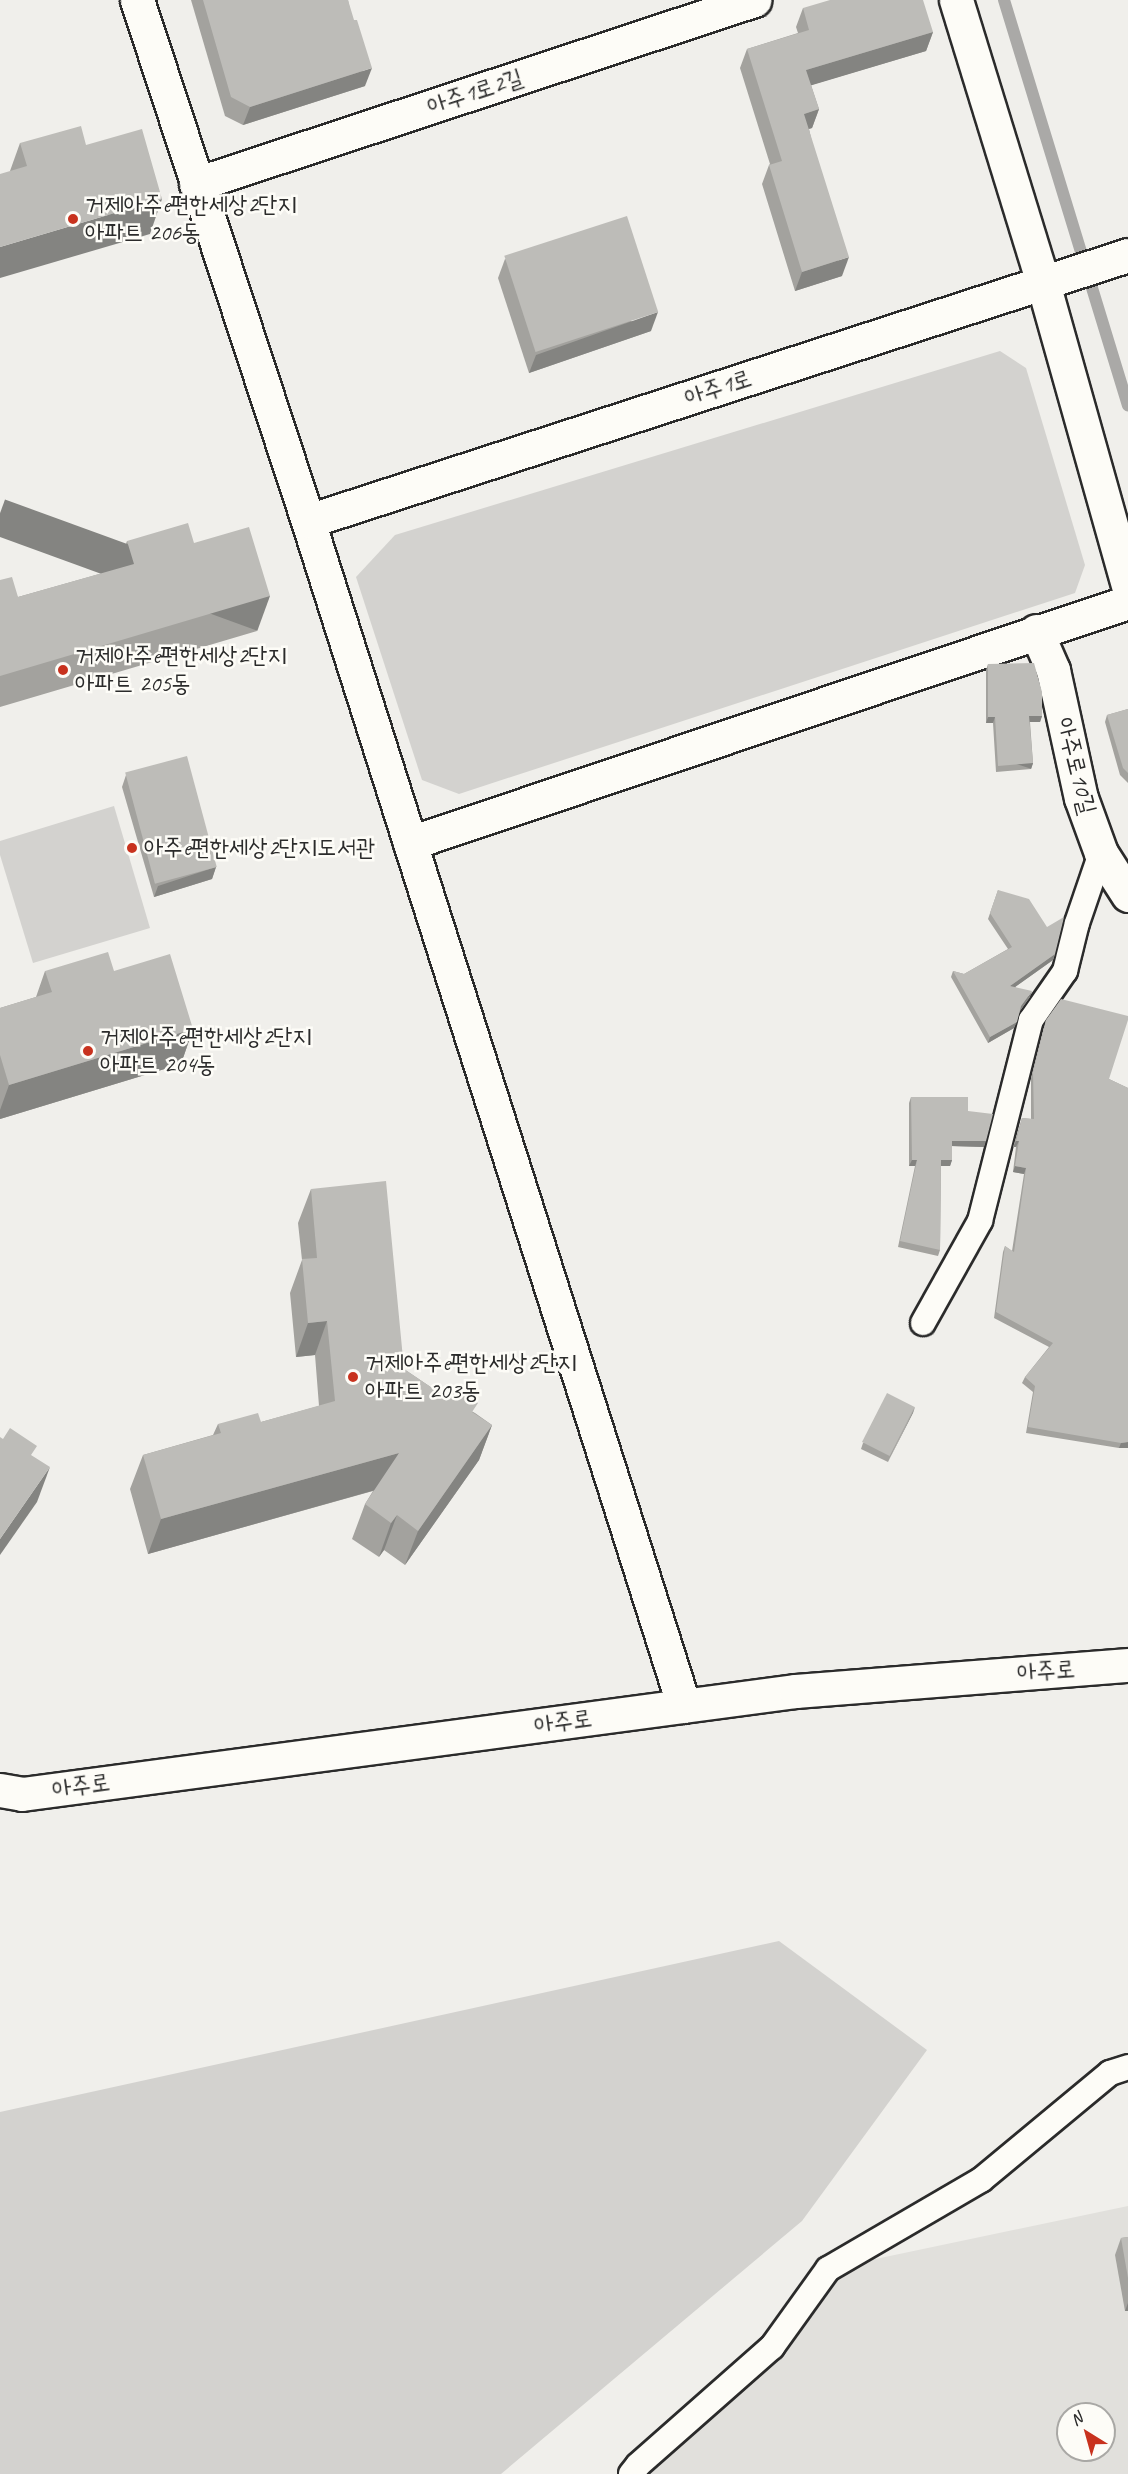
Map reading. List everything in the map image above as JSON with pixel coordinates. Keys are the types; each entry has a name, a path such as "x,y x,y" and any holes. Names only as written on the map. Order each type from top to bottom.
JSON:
{"street":[{"path":"136,0 308,521 684,1706"},
{"name":"아주1로2길","path":"196,184 754,0"},
{"path":"956,0 1043,283 1128,586"},
{"name":"아주1로","path":"308,521 1128,255"},
{"path":"410,843 1128,602"},
{"name":"아주로10길","path":"1036,631 1053,670 1081,798 1101,853 1128,895"},
{"name":"아주로","path":"0,1790 22,1794 796,1691 1128,1665"}],"lane":[{"path":"923,1323 981,1221 1031,1020 1065,971 1077,923 1101,853"},
{"path":"631,2474 638,2465 772,2348 828,2269 981,2180 1110,2073 1128,2067"}],"shaded area":[{"path":"1000,351 1026,368 1085,565 1075,593 459,794 422,780 356,577 395,535"},
{"path":"114,806 150,928 33,963 0,855 0,841"},
{"path":"779,1941 927,2050 802,2221 501,2474 0,2474 0,2112"},
{"path":"1128,2206 1128,2474 631,2474 772,2347 828,2269"}],"building":[{"path":"203,0 348,0 354,20 357,20 372,68 250,107 231,97"},
{"path":"830,0 923,0 933,32 806,70 819,109 804,114 849,257 802,272 769,165 782,161 747,49 809,30 803,8"},
{"path":"81,126 86,145 142,129 162,199 0,247 0,174 27,166 20,143"},
{"path":"627,216 658,312 536,352 504,256"},
{"path":"188,523 194,543 249,527 270,596 0,676 0,580 12,577 18,597 134,564 127,541"},
{"path":"1034,663 1042,692 1042,716 1029,716 1033,763 998,766 995,717 988,717 988,664"},
{"path":"1128,709 1128,773 1123,768 1107,715"},
{"path":"187,756 217,867 155,884 125,773"},
{"path":"998,890 1029,899 1047,927 1064,917 1055,954 1010,986 1032,991 1021,1006 1017,1022 990,1037 953,971 964,974 1012,947 990,913"},
{"path":"108,952 114,971 170,954 193,1029 9,1085 0,1055 0,1008 52,992 45,971"},
{"path":"1061,999 1128,1016 1109,1079 1128,1088 1128,1442 1121,1443 1028,1427 1035,1386 1025,1377 1053,1343 996,1312 1005,1246 1014,1252 1026,1168 1015,1166 1019,1141 1016,1141 1022,1118 1034,1119 1033,1072 1046,1020"},
{"path":"911,1097 968,1097 968,1111 993,1114 986,1141 952,1141 952,1160 941,1160 940,1250 900,1241 917,1160 912,1160"},
{"name":"거제아주e편한세상2단지 아파트 203동","path":"386,1181 404,1369 444,1396 452,1385 478,1403 472,1412 492,1425 418,1531 397,1515 391,1523 365,1504 399,1453 161,1519 143,1455 221,1433 218,1424 258,1413 261,1422 335,1401 327,1321 308,1323 302,1259 317,1258 311,1189"},
{"path":"887,1393 915,1407 890,1456 862,1442"},
{"path":"10,1428 37,1446 31,1455 50,1467 0,1539 0,1437 3,1439"},
{"path":"1128,2237 1128,2278 1121,2238"}],"waterway":[{"path":"1004,0 1128,405"}],"place":[{"name":"거제아주e편한세상2단지 아파트 206동","path":"73,219"},
{"name":"거제아주e편한세상2단지 아파트 205동","path":"63,670"},
{"name":"아주e편한세상2단지도서관","path":"132,848"},
{"name":"거제아주e편한세상2단지 아파트 204동","path":"88,1051"},
{"name":"거제아주e편한세상2단지 아파트 203동","path":"353,1377"}]}
